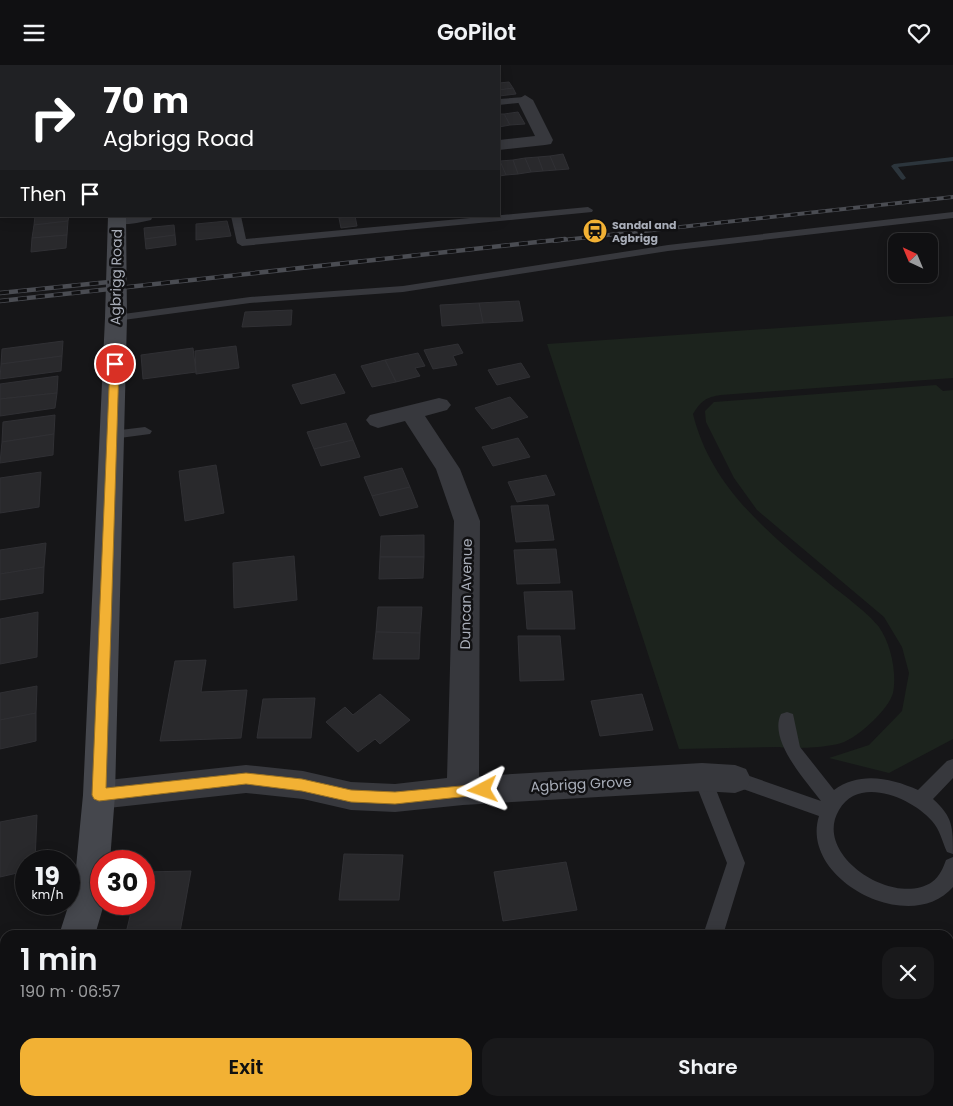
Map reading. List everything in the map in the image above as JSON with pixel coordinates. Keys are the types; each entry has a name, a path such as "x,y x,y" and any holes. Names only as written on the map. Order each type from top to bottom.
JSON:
{"main road":[{"name":"Agbrigg Road","path":"78,930 91,888 99,795 116,318 117,218"}],"street":[{"path":"500,145 545,140 525,99"},
{"path":"117,218 130,217"},
{"path":"378,420 439,405"},
{"name":"Duncan Avenue","path":"411,412 448,469 466,521 463,791"},
{"name":"Agbrigg Grove","path":"99,795 246,779 302,785 351,796 395,798 463,791 702,777 735,779"}],"lane":[{"path":"500,102 525,99"},
{"path":"236,217 242,243 588,210"},
{"path":"116,318 250,300 403,289 668,248 953,215"},
{"path":"112,435 145,431"},
{"path":"787,719 792,749 831,807"},
{"path":"920,800 953,765"},
{"path":"702,777 736,863 715,930"},
{"path":"735,779 831,807"},
{"path":"953,846 950,833 938,815 920,800 901,790 882,785 862,786 845,792 831,807 825,829 830,849 841,867 859,883 881,895 904,899 926,896 942,886 952,871 953,865"}],"shaded area":[{"path":"953,316 953,378 721,395 704,400 693,414 702,441 714,466 747,510 767,530 863,610 879,627 890,650 894,685 890,700 880,714 859,733 840,743 823,747 803,748 679,749 547,344"},
{"path":"936,385 943,391 953,390 953,739 889,773 829,758 869,745 902,711 909,673 902,647 884,617 757,510 734,478 706,422 705,411 714,402"}],"building":[{"path":"509,82 513,88 500,90 500,83"},
{"path":"513,88 516,94 500,96 500,90"},
{"path":"518,112 525,124 510,125 504,114"},
{"path":"500,114 504,114 510,125 500,127"},
{"path":"563,154 569,169 556,170 550,156"},
{"path":"550,156 556,170 543,171 538,157"},
{"path":"538,157 543,171 531,172 525,158"},
{"path":"525,158 531,172 518,174 513,160"},
{"path":"513,160 518,174 506,175 500,161"},
{"path":"500,161 506,175 500,176"},
{"path":"35,217 69,217 68,221 34,225"},
{"path":"355,217 357,226 341,228 339,218"},
{"path":"68,221 67,235 32,238 34,225"},
{"path":"227,221 231,236 196,240 196,224"},
{"path":"174,225 175,235 145,239 144,228"},
{"path":"67,235 66,248 31,252 32,238"},
{"path":"175,235 176,245 146,249 145,239"},
{"path":"519,301 523,321 483,323 479,303"},
{"path":"479,303 483,323 442,326 440,305"},
{"path":"292,310 291,325 242,327 245,312"},
{"path":"63,341 62,356 1,364 2,349"},
{"path":"458,344 463,353 453,356 457,365 433,369 424,350"},
{"path":"236,346 239,368 196,374 195,351"},
{"path":"193,348 196,372 143,379 141,355"},
{"path":"418,353 425,366 415,368 420,376 396,382 385,360"},
{"path":"62,356 61,371 0,379 1,364"},
{"path":"385,360 396,382 372,387 361,366"},
{"path":"521,363 530,377 497,385 488,370"},
{"path":"335,374 345,393 301,404 292,385"},
{"path":"58,376 57,393 0,399 0,384"},
{"path":"57,393 55,408 0,416 0,399"},
{"path":"510,397 528,417 492,429 475,408"},
{"path":"55,415 54,434 2,442 3,422"},
{"path":"346,423 353,440 314,449 307,432"},
{"path":"54,434 53,455 0,463 2,442"},
{"path":"518,438 530,457 493,466 482,447"},
{"path":"353,440 360,457 321,466 314,449"},
{"path":"216,465 224,513 185,521 179,471"},
{"path":"402,468 410,487 372,496 364,477"},
{"path":"41,472 39,507 0,513 0,478"},
{"path":"546,475 555,495 517,502 508,482"},
{"path":"410,487 418,507 380,516 372,496"},
{"path":"548,505 554,540 516,542 511,506"},
{"path":"424,535 424,557 380,557 381,536"},
{"path":"46,543 44,567 0,574 0,550"},
{"path":"556,549 560,583 517,584 514,550"},
{"path":"294,556 297,600 234,608 233,563"},
{"path":"380,557 424,557 423,578 379,579"},
{"path":"44,567 43,593 0,600 0,574"},
{"path":"572,591 575,629 527,629 524,592"},
{"path":"378,607 422,607 420,633 376,632"},
{"path":"38,612 37,657 0,664 0,619"},
{"path":"376,632 420,633 419,659 373,659"},
{"path":"518,636 560,636 564,680 520,681"},
{"path":"206,660 201,692 247,690 241,738 160,741 175,661"},
{"path":"37,686 36,713 0,720 0,693"},
{"path":"380,694 410,720 380,744 375,739 358,752 326,722 345,707 353,715"},
{"path":"642,694 653,730 600,736 591,701"},
{"path":"315,698 311,738 257,738 263,699"},
{"path":"36,713 36,741 0,749 0,720"},
{"path":"37,815 35,850 15,850 15,874 0,877 0,822"},
{"path":"344,854 403,855 399,900 339,900"},
{"path":"566,862 577,910 503,921 494,872"},
{"path":"191,871 180,930 127,930 130,915 155,915 155,872"}],"waterway":[{"path":"903,178 894,166 953,159"}],"railway":[{"path":"554,241 953,197"},
{"path":"0,301 565,239"},
{"path":"0,293 109,282"}],"place":[{"name":"Sandal and Agbrigg","path":"595,231"}],"route":[{"path":"115,364 99,795 246,779 302,785 351,796 395,798 483,790"}]}
